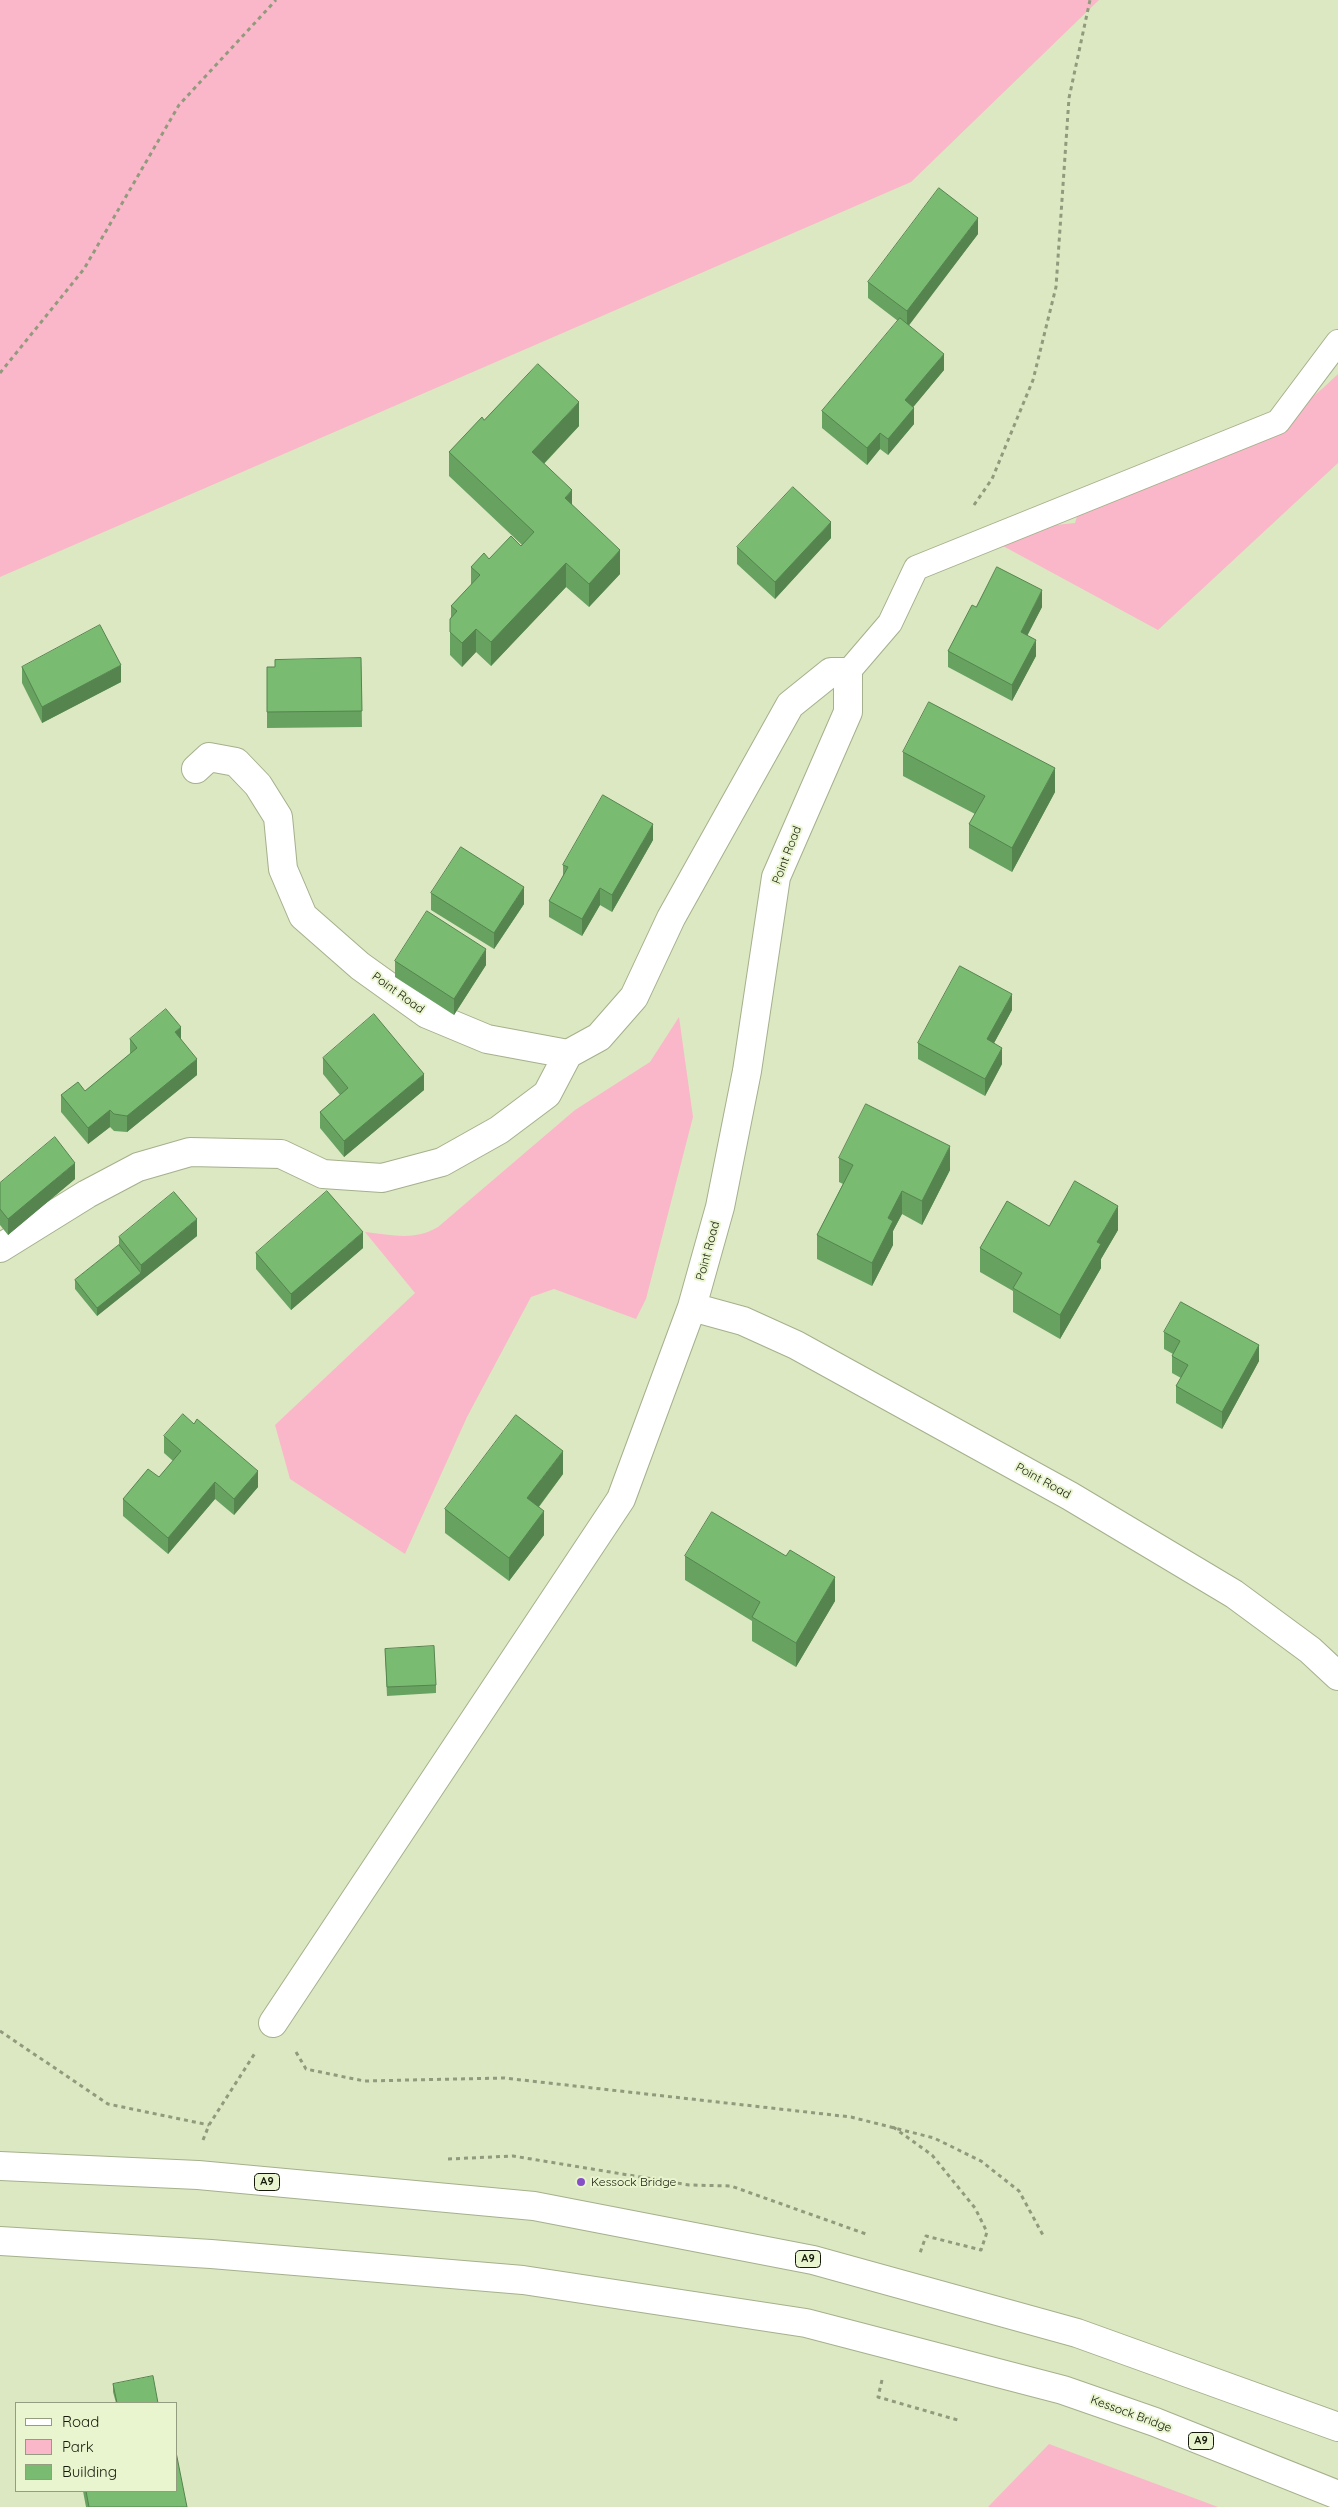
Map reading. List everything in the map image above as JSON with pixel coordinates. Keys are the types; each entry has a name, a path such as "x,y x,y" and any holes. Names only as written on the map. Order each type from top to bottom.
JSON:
{"main road":[{"path":"0,1248 87,1194 138,1166 190,1152 281,1154 323,1174 382,1178 442,1162 499,1130 547,1094 568,1054 599,1037 634,997 671,918 790,705 832,672 848,672"},
{"name":"Point Road","path":"848,672 848,712 776,877 747,1071 720,1207 692,1307 743,1321 796,1345 1070,1496 1234,1594 1310,1650 1338,1676"},
{"name":"Point Road","path":"196,769 209,757 236,762 258,784 278,817 283,869 303,916 360,966 427,1014 487,1039 568,1054"},
{"path":"275,2021 621,1498 692,1307"},
{"name":"A9","path":"0,2166 198,2175 534,2206 813,2260 1077,2332 1338,2427"},
{"name":"Kessock Bridge","path":"0,2241 212,2254 523,2280 806,2323 1063,2390 1155,2422 1338,2495"}],"lane":[{"path":"848,672 890,623 916,568 1278,422 1338,342"}],"path":[{"path":"0,373 84,269 179,105 276,0"},
{"path":"971,511 992,479 1033,380 1056,287 1069,98 1090,0"},
{"path":"0,2031 108,2104 209,2125 275,2021 306,2069 364,2081 504,2078 851,2117 934,2138 981,2161 1019,2191 1044,2237"},
{"path":"891,2126 932,2155 975,2208 987,2232 981,2250 926,2236 920,2253"},
{"path":"874,2377 892,2381"},
{"path":"882,2379 878,2397 961,2421"}],"green space":[{"path":"0,0 1099,0 911,182 0,577"},
{"path":"1338,374 1338,463 1158,630 979,533 1075,523 1078,513 1172,478 1240,446 1275,425"},
{"path":"679,1017 693,1117 646,1299 636,1319 554,1289 531,1297 467,1417 405,1554 290,1479 275,1425 415,1293 365,1232 412,1236 438,1227 575,1110 650,1062"},
{"path":"1049,2444 1218,2507 988,2507"}],"building":[{"path":"939,188 978,218 907,311 868,282"},
{"path":"900,318 944,354 905,400 914,408 888,439 880,433 867,448 822,411"},
{"path":"538,364 579,402 532,452 572,490 565,498 620,550 589,584 566,563 491,642 476,629 462,643 450,632 450,619 457,611 451,606 480,575 471,567 484,553 489,559 511,536 521,546 534,532 449,452 482,417 484,420"},
{"path":"793,487 831,522 775,582 737,547"},
{"path":"997,567 1042,590 1021,632 1036,640 1012,685 948,651 972,605 976,607"},
{"path":"100,625 121,665 42,707 22,667"},
{"path":"361,658 362,711 267,712 267,667 275,667 275,660"},
{"path":"929,702 1055,768 1012,848 969,824 985,796 903,752"},
{"path":"603,795 653,824 612,895 600,888 582,919 549,901 568,867 563,865"},
{"path":"461,847 524,887 494,933 431,893"},
{"path":"427,911 486,949 454,999 395,961"},
{"path":"960,966 1012,994 987,1039 1002,1048 985,1079 918,1043"},
{"path":"166,1009 181,1027 175,1032 197,1059 127,1116 114,1114 110,1110 88,1128 61,1095 78,1082 85,1091 137,1048 130,1039"},
{"path":"374,1014 424,1074 344,1141 320,1112 348,1088 323,1058"},
{"path":"866,1104 950,1146 922,1201 902,1191 888,1218 893,1221 872,1263 817,1235 853,1165 839,1158"},
{"path":"55,1137 75,1163 8,1219 0,1209 0,1183"},
{"path":"1075,1181 1118,1206 1097,1242 1101,1244 1060,1315 1013,1288 1022,1273 980,1248 1007,1201 1049,1226"},
{"path":"327,1191 363,1232 291,1294 256,1253"},
{"path":"174,1192 197,1219 141,1265 119,1237"},
{"path":"119,1245 141,1273 97,1308 75,1280"},
{"path":"1181,1302 1259,1345 1222,1412 1176,1386 1188,1365 1172,1356 1180,1341 1164,1332"},
{"path":"183,1414 194,1424 197,1419 258,1471 234,1499 215,1482 168,1538 123,1499 148,1469 159,1477 181,1451 164,1436"},
{"path":"516,1415 563,1451 527,1498 544,1511 509,1558 445,1509"},
{"path":"712,1512 786,1556 790,1550 835,1577 796,1643 752,1617 760,1602 685,1556"},
{"path":"434,1646 436,1685 387,1687 385,1649"},
{"path":"153,2376 158,2402 117,2402 113,2384"},
{"path":"178,2462 187,2507 89,2507 86,2492 178,2492"}],"place":[{"name":"Kessock Bridge","path":"581,2182"}]}
